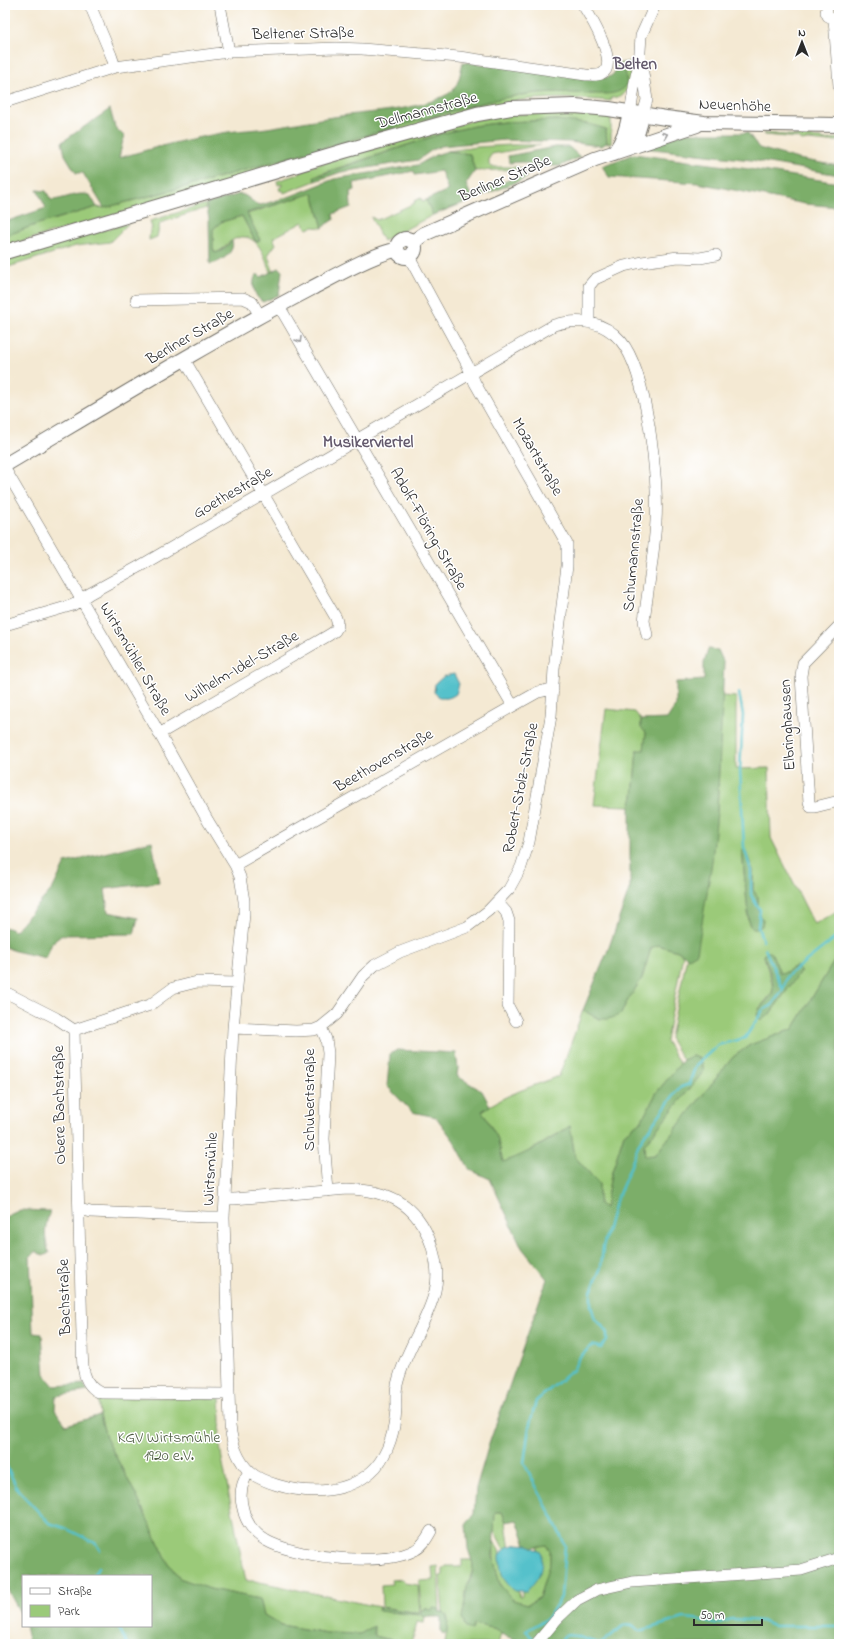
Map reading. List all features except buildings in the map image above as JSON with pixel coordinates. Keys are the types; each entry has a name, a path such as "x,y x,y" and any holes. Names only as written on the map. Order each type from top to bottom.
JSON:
{"main road":[{"name":"Dellmannstraße","path":"5,252 238,182 477,114 504,109 542,106 575,106 637,113"},
{"name":"Neuenhöhe","path":"637,113 704,122 839,125"},
{"path":"628,148 636,138 637,113"},
{"path":"614,153 637,113"},
{"name":"Berliner Straße","path":"5,465 184,359 260,316 348,270 388,252 397,250 397,246 401,240 407,239 413,242 424,234 463,216 614,153 704,122"},
{"path":"397,250 402,257 409,257 415,251 413,242"}],"street":[{"path":"90,5 112,55 115,67"},
{"path":"220,5 229,52"},
{"name":"Beltener Straße","path":"5,102 115,67 229,52 336,48 362,49 459,57 586,75 600,75 605,72 608,65 607,54 598,30 583,5"},
{"path":"637,113 647,100 643,73 639,66 641,36 655,5"},
{"path":"828,5 826,14 830,18 836,19 839,86"},
{"path":"589,322 589,286 595,279 618,268 642,262 678,257 700,258 716,255"},
{"name":"Mozartstraße","path":"409,257 471,374 567,544 567,566 553,689"},
{"path":"136,300 243,298 252,302 260,316"},
{"name":"Adolf-Flöring-Straße","path":"279,306 513,706"},
{"name":"Schumannstraße","path":"471,374 554,325 568,322 589,322 611,332 626,349 632,360 645,405 650,434 656,498 656,521 644,621 647,635"},
{"path":"184,359 263,494"},
{"name":"Goethestraße","path":"5,625 73,605 81,598 140,566 471,374"},
{"name":"Wirtsmühler Straße","path":"5,469 75,592 81,598 208,821 235,865"},
{"name":"Wilhelm-Idel-Straße","path":"159,734 329,635 335,631 338,626 336,618 263,494"},
{"name":"Elbringhausen","path":"839,626 803,663 801,676 809,802 811,807 815,807 839,801"},
{"name":"Beethovenstraße","path":"235,865 538,692 553,689"},
{"name":"Robert-Stolz-Straße","path":"321,1027 337,1014 363,976 375,965 400,952 467,927 498,903 516,878 529,842 551,716 553,689"},
{"name":"Wirtsmühle","path":"235,865 241,883 244,907 233,1028 224,1217 230,1426 232,1442 240,1460 249,1472"},
{"path":"498,903 506,912 509,921 508,1006 516,1021"},
{"name":"Obere Bachstraße","path":"79,1209 74,1030 150,1005 173,988 197,982 237,983"},
{"path":"5,992 56,1018 74,1030"},
{"name":"Schubertstraße","path":"233,1028 296,1031 314,1030 321,1027 328,1053 324,1139 328,1190"},
{"path":"225,1199 234,1200 328,1190 361,1189 400,1201 415,1214 425,1228 438,1268 435,1293 401,1371 396,1390 393,1434 386,1452 375,1467 366,1475 345,1486 330,1490 308,1491 286,1488 260,1480 249,1472 244,1478 241,1502 246,1520 260,1536 270,1543 289,1550 333,1557 370,1559 402,1555 417,1549 423,1544 431,1531"},
{"path":"79,1209 91,1212 207,1218 224,1217"},
{"name":"Bachstraße","path":"79,1209 84,1369 85,1376 91,1387 101,1393 230,1394"},
{"path":"536,1644 557,1619 577,1600 596,1590 632,1582 801,1570 839,1558"}],"green space":[{"path":"631,61 630,81 627,90 624,94 618,97 611,98 611,101 562,98 513,101 5,246 5,236 38,224 97,207 104,208 199,183 466,107 506,97 537,93 569,92 592,94 627,85 625,68 627,62"},
{"path":"463,62 604,78 613,74 616,70 617,64 627,62 625,68 627,85 620,91 609,94 544,92 493,100 199,183 104,208 83,173 76,173 65,155 62,142 110,109 115,127 124,136 119,158 173,143 214,134 267,128 348,115 412,107 436,99 452,91 457,84"},
{"path":"577,113 611,117 611,143 607,143 606,129 557,120 505,122 474,126 440,134 314,176 315,181 284,193 283,190 280,191 279,188 282,184 278,185 277,181 298,174 316,165 475,120 506,115"},
{"path":"557,120 589,124 606,129 607,143 601,146 569,142 505,140 441,146 432,150 418,160 341,172 315,181 314,177 440,134 474,126 505,122"},
{"path":"684,133 748,133 759,148 798,159 839,166 839,175 751,160 644,148"},
{"path":"764,133 822,138 823,140 839,138 839,142 802,141 798,138 765,135"},
{"path":"541,145 492,154 489,158 489,165 492,167 518,167 525,169 475,171 470,154 448,151 477,147"},
{"path":"555,147 569,147 580,157 560,166 536,166 522,162 509,163 508,156"},
{"path":"448,151 470,154 475,171 466,184 471,196 525,173 527,178 433,215 426,200 448,190 441,171 415,175 414,171 354,183 355,190 350,192 351,207 333,214 334,220 326,224 323,228 313,193 247,213 260,240 256,242 242,216 221,222 213,229 213,249 215,253 221,251 232,241 232,249 218,262 210,264 209,219 206,204 240,194 246,196 258,205 261,205 291,196 334,179 418,165 435,155"},
{"path":"634,154 749,169 839,183 839,207 805,204 698,183 609,177 602,166"},
{"path":"37,190 46,191 51,200 80,194 90,195 97,207 38,224 5,236 5,222 46,208"},
{"path":"313,193 323,228 313,227 307,229 303,222 273,238 276,244 268,255 273,271 270,272 259,246 249,238 242,237 235,239 215,253 213,249 213,229 221,222 242,216 255,241 260,240 247,214"},
{"path":"421,198 422,201 426,200 433,215 383,241 371,217 377,220 415,203 414,201"},
{"path":"206,204 206,208 160,223 157,237 149,240 150,230 152,229 150,221"},
{"path":"129,223 110,242 76,246 5,268 5,258"},
{"path":"279,268 282,271 279,295 263,302 257,297 254,290 254,278 256,275 261,277"},
{"path":"708,649 718,650 724,663 717,812 712,862 697,953 689,958 678,951 658,945 651,948 642,978 621,1014 605,1019 597,1018 583,1010 608,950 630,887 630,806 633,797 637,750 644,750 646,733 641,728 641,720 667,719 676,705 676,682 704,680 704,662"},
{"path":"722,696 736,697 736,769 769,768 771,838 814,924 839,910 839,953 793,1029 750,1045 733,1057 655,1155 644,1156 644,1145 704,1071 701,1059 692,1056 683,1060 670,1038 717,812","holes":["742,851 753,870 753,890 758,897 758,909 763,921 753,929 749,924","766,952 772,954 780,973 786,972 796,966 801,971 769,1015 758,1010 772,993 773,987 764,956"]},
{"path":"606,709 635,712 641,720 641,728 646,733 644,751 637,750 633,797 630,806 594,805"},
{"path":"152,841 159,882 105,889 108,912 138,918 134,934 62,935 52,943 46,958 15,951 5,947 5,927 15,931 53,888 65,863"},
{"path":"745,849 753,870 753,890 758,897 758,909 763,921 762,926 757,929 753,929 749,924 742,850"},
{"path":"658,945 678,951 683,955 666,1041 680,1064 657,1092 642,1120 624,1134 611,1175 605,1208 599,1204 599,1184 575,1157 570,1126 529,1151 503,1163 497,1137 482,1111 510,1095 559,1076 583,1010 599,1019 621,1014 642,978 651,948"},
{"path":"766,952 772,954 780,973 786,972 796,966 801,971 769,1015 761,1020 757,1016 758,1013 772,993 773,989 771,975 764,956"},
{"path":"839,953 839,1644 539,1644 537,1641 513,1639 501,1634 497,1629 474,1624 472,1630 466,1628 462,1619 467,1587 472,1574 473,1564 468,1549 466,1525 474,1514 476,1488 489,1444 547,1279 522,1248 490,1179 470,1170 454,1141 436,1117 412,1112 387,1086 390,1054 397,1050 456,1053 458,1068 457,1076 482,1091 490,1106 482,1111 497,1137 503,1162 538,1147 570,1126 575,1157 599,1184 599,1204 605,1208 611,1175 624,1134 642,1120 657,1092 683,1060 692,1056 701,1059 704,1071 644,1145 645,1156 655,1155 733,1057 750,1045 793,1029","holes":["495,1512 502,1512 506,1522 517,1520 527,1548 546,1545 550,1550 550,1562 539,1598 528,1604 513,1600 500,1585 493,1556"]},
{"path":"20,1210 50,1211 45,1232 49,1253 43,1256 36,1251 30,1256 33,1333 42,1334 45,1375 54,1386 84,1384 88,1391 56,1396 55,1410 66,1425 100,1415 106,1438 136,1495 168,1563 179,1578 210,1589 260,1599 264,1615 281,1625 327,1633 360,1634 374,1626 374,1636 409,1644 29,1644 25,1627 152,1627 152,1575 22,1575 22,1616 5,1585 5,1217"},
{"name":"KGV Wirtsmühle 1920 e.V.","path":"98,1397 220,1398 221,1421 219,1438 246,1581 255,1581 379,1607 378,1611 422,1615 425,1617 424,1623 417,1622 412,1644 373,1636 374,1626 360,1634 327,1633 281,1625 264,1615 260,1599 210,1589 179,1578 168,1563 136,1495 106,1438 100,1415"},
{"path":"495,1512 502,1512 506,1522 512,1565 494,1530"},
{"path":"494,1541 514,1578 520,1597 522,1596 522,1590 535,1564 538,1546 546,1545 550,1550 550,1562 539,1598 528,1604 513,1600 507,1595 502,1588 496,1573"},
{"path":"462,1560 472,1560 473,1564 466,1591 466,1628 472,1629 474,1624 497,1629 501,1634 498,1644 445,1644 448,1619 443,1612 440,1576 443,1575 443,1570 446,1566 462,1566"},
{"path":"438,1566 440,1612 431,1610 421,1612 419,1581 433,1580 432,1567"},
{"path":"403,1579 404,1583 418,1585 420,1613 382,1607 381,1585 392,1584 391,1580"},
{"path":"379,1607 411,1612 421,1612 425,1608 431,1610 434,1608 439,1609 440,1612 444,1612 447,1616 447,1633 443,1634 441,1632 441,1617 425,1617 422,1615 378,1611"}],"water":[{"path":"454,674 459,684 456,694 447,698 441,698 436,695 434,692 435,684 444,676"},
{"path":"518,1544 529,1545 542,1553 541,1570 535,1582 527,1591 515,1591 507,1583 501,1571 500,1555 507,1547"}],"waterway":[{"path":"739,693 743,715 740,770 744,847 751,870 751,895 760,910 758,927 763,941"},
{"path":"536,1640 526,1631 548,1618 561,1597 565,1545 524,1463 529,1427 536,1401 573,1370 579,1358 592,1345 601,1348 607,1341 607,1331 595,1319 591,1306 591,1292 601,1267 603,1247 614,1206 639,1143 679,1088 689,1084 696,1065 718,1045 745,1038 763,1010 771,1006 783,990 787,976 839,935"},
{"path":"765,949 783,990"},
{"path":"5,1463 18,1490 49,1523 65,1528 95,1543 100,1550"},
{"path":"94,1575 98,1567"},
{"path":"601,1644 624,1625 632,1626 640,1631 684,1618 715,1624 732,1619 762,1621 773,1626 839,1626"},
{"path":"118,1627 127,1644"},
{"path":"558,1644 565,1635 576,1636 600,1644"}],"district":[{"name":"Belten","path":"635,64"},
{"name":"Musikerviertel","path":"368,442"}]}
